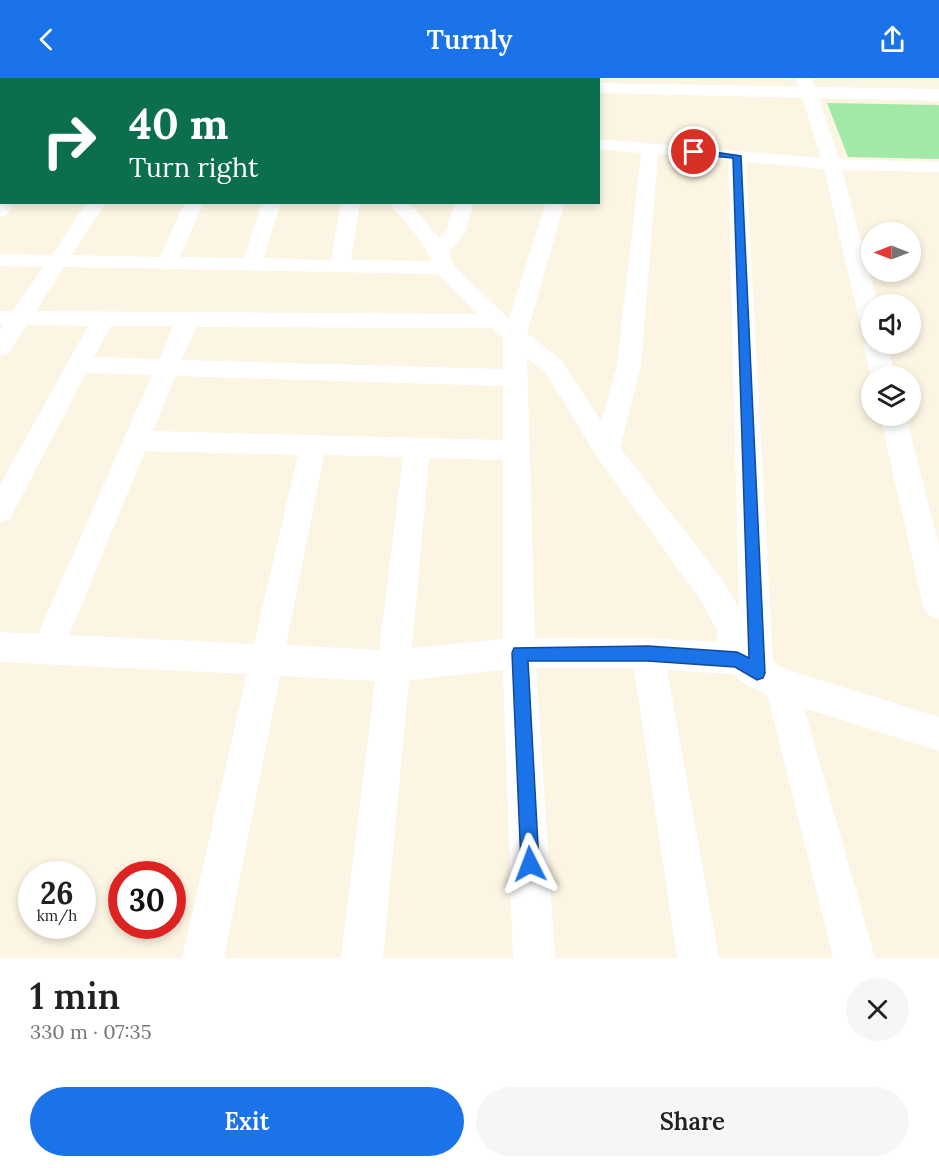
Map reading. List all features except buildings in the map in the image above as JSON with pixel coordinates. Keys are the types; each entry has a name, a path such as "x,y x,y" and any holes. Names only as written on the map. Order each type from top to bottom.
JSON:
{"street":[{"path":"806,85 832,164 864,294"},
{"path":"600,88 806,85 939,94"},
{"path":"600,144 832,164 939,167"},
{"path":"606,450 628,366 650,148"},
{"path":"737,156 758,672"},
{"path":"0,348 10,318 59,260 96,204"},
{"path":"167,263 194,204"},
{"path":"252,264 271,204"},
{"path":"340,265 351,204"},
{"path":"400,204 416,221 441,259 506,328 554,367 606,450 711,589 758,672 854,958"},
{"path":"441,259 455,233 464,204"},
{"path":"534,958 519,653 516,378 506,328 555,204"},
{"path":"0,260 340,265 441,259"},
{"path":"10,318 506,328"},
{"path":"0,511 103,319"},
{"path":"47,650 138,441 187,321"},
{"path":"79,365 516,378"},
{"path":"895,426 939,605"},
{"path":"138,441 518,450"},
{"path":"203,958 313,445"},
{"path":"362,958 391,666 417,448"},
{"path":"0,647 391,666 519,653 648,653 758,672 939,734"},
{"path":"648,653 698,958"}],"green space":[{"path":"827,103 939,105 939,159 848,157"}],"route":[{"path":"530,864 519,653 648,653 737,659 757,673 737,156 694,152"}]}
